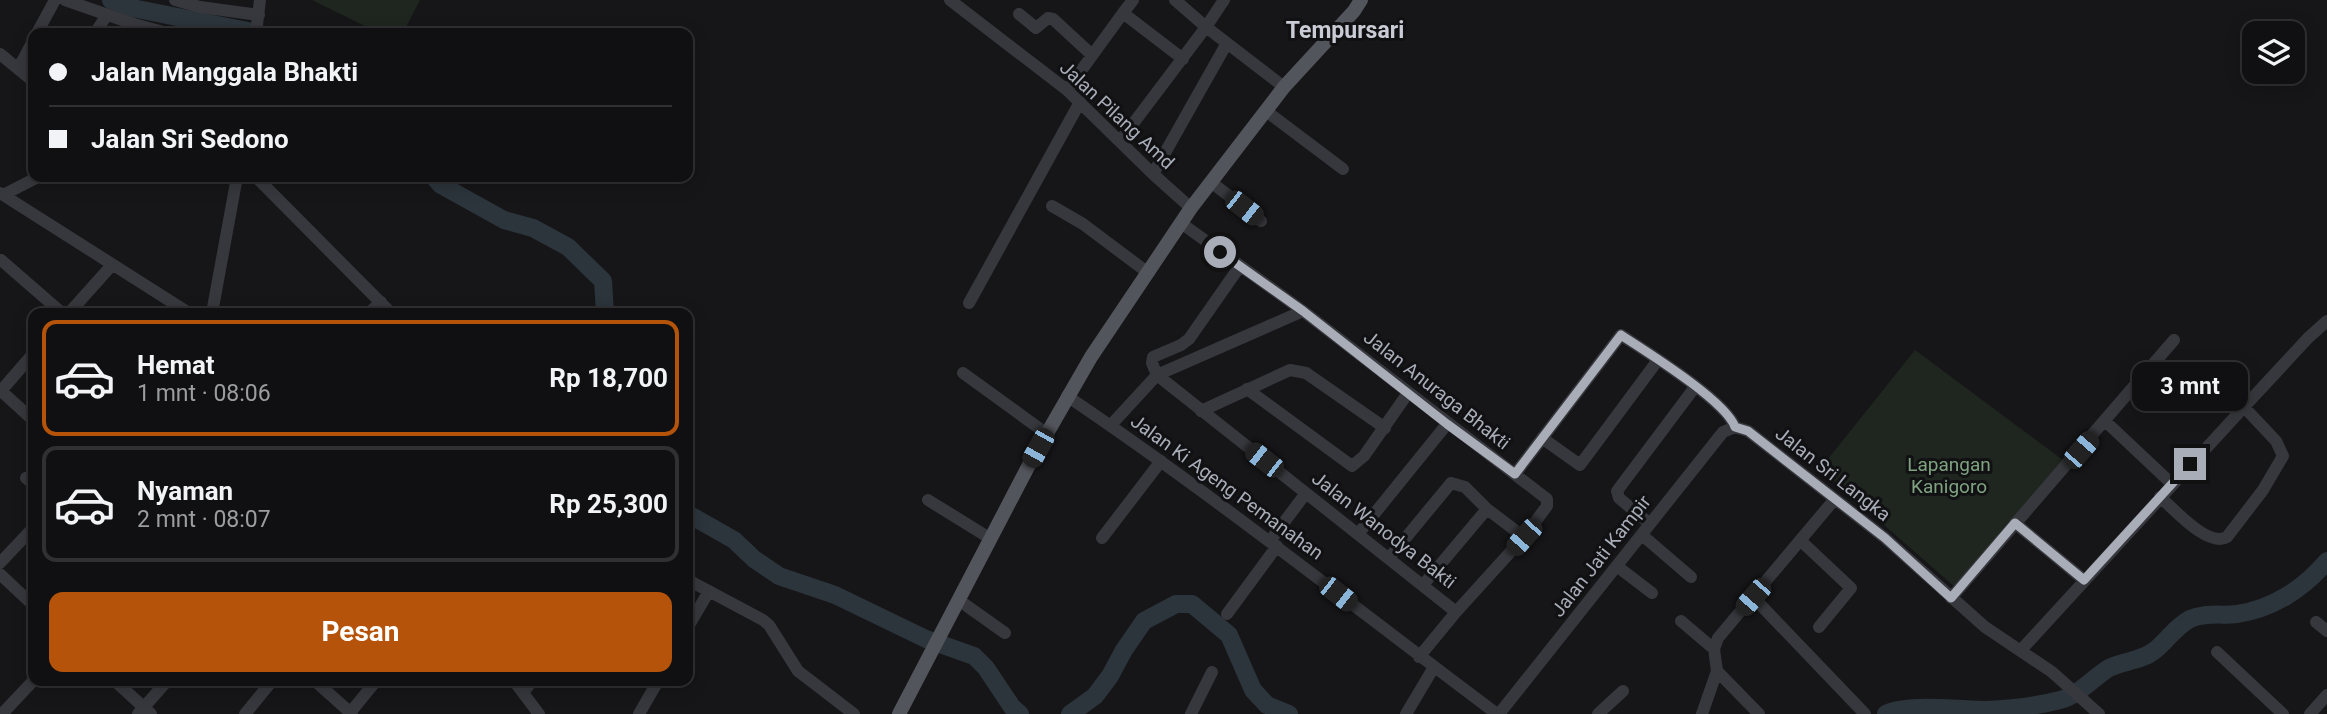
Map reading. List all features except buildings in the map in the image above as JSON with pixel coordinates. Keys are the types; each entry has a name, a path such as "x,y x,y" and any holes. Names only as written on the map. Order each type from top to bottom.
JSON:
{"main road":[{"path":"899,714 1067,396 1147,272 1191,208 1284,87 1354,12 1361,0"}],"street":[{"path":"40,28 55,0"},
{"path":"65,0 150,28"},
{"path":"175,0 257,23 260,0"},
{"name":"Jalan Pilang Amd","path":"950,0 1080,102 1191,208"},
{"path":"1066,90 1133,0"},
{"path":"1175,0 1284,87"},
{"path":"1120,141 1224,0"},
{"path":"1123,13 1183,59"},
{"path":"1019,14 1036,28 1051,18 1092,55"},
{"path":"98,28 107,15"},
{"path":"1153,174 1227,43"},
{"path":"18,69 28,50"},
{"path":"0,54 28,77"},
{"path":"969,303 1080,102"},
{"path":"1266,111 1343,169"},
{"path":"1,192 28,181"},
{"path":"213,308 236,182"},
{"path":"261,182 386,308"},
{"path":"1211,182 1261,221"},
{"path":"1,192 49,226 181,308"},
{"path":"1052,206 1083,224 1147,272"},
{"name":"Jalan Anuraga Bhakti","path":"1181,223 1303,311 1547,499 1547,506 1524,537"},
{"path":"1,260 56,308"},
{"path":"73,308 112,265"},
{"path":"1157,375 1152,363 1153,357 1189,339 1240,266"},
{"path":"374,308 381,302"},
{"path":"1111,425 1157,375 1303,311"},
{"path":"2021,650 2172,484 2327,321"},
{"name":"Jalan Sri Langka","path":"1542,438 1621,335 1695,387 1729,414 1735,427 1748,431 1885,538 1985,627 2065,683 2099,714"},
{"path":"1951,598 2174,340"},
{"path":"28,360 0,391 28,416"},
{"path":"1515,474 1542,438 1578,464 1582,463 1658,360"},
{"path":"1201,411 1290,370 1301,370 1385,428"},
{"path":"963,373 1046,434"},
{"name":"Jalan Wanodya Bakti","path":"1157,375 1457,612"},
{"path":"1650,524 1619,498 1617,491 1695,387"},
{"path":"1247,389 1349,466 1359,462 1408,394"},
{"name":"Jalan Ki Ageng Pemanahan","path":"1067,396 1274,544 1419,657 1498,714"},
{"path":"2160,497 2208,538 2219,541 2227,537 2263,490 2283,456 2276,441 2244,407"},
{"path":"2105,421 2172,484"},
{"path":"1358,534 1447,424"},
{"name":"Jalan Jati Kampir","path":"1498,714 1618,567 1723,432 1735,427"},
{"path":"1102,538 1160,461"},
{"path":"1389,558 1449,485 1454,483 1462,485 1487,509 1524,537 1419,657"},
{"path":"1227,614 1306,493"},
{"path":"928,500 991,539"},
{"path":"1702,714 1717,671 1714,649 1722,632 1834,500"},
{"path":"1423,585 1487,509"},
{"path":"2015,523 2084,580"},
{"path":"0,564 28,533"},
{"path":"1642,535 1691,577"},
{"path":"1801,541 1851,589 1819,627"},
{"path":"1618,567 1651,593"},
{"path":"0,574 28,600"},
{"path":"693,583 763,620 769,625 798,671 854,714"},
{"path":"693,619 709,591"},
{"path":"1753,597 1865,714"},
{"path":"960,601 1005,633"},
{"path":"1681,621 1714,649"},
{"path":"2316,622 2327,631"},
{"path":"2217,652 2283,714"},
{"path":"1406,714 1434,667"},
{"path":"1717,671 1759,714"},
{"path":"1191,714 1212,672"},
{"path":"2,714 28,686"},
{"path":"121,686 145,712 163,686"},
{"path":"245,714 268,686"},
{"path":"320,686 350,714 372,686"},
{"path":"518,686 539,714"},
{"path":"523,693 528,686"},
{"path":"639,714 655,686"},
{"path":"1607,711 1623,691"},
{"path":"2310,714 2327,695"}],"green space":[{"path":"312,0 420,0 406,28 369,28"},
{"name":"Lapangan Kanigoro","path":"1915,350 2067,463 1956,588 1820,469"}],"waterway":[{"path":"111,0 132,8 232,28"},
{"path":"438,182 504,220 533,228 568,247 603,281 605,308"},
{"path":"693,517 734,540 754,559 779,576 835,595 926,639 974,656 1020,714"},
{"path":"1886,714 1919,708 2004,709 2067,698 2109,668 2149,654 2190,619 2207,615 2237,614 2275,602 2298,588 2327,561"},
{"path":"1070,714 1095,696 1144,621 1176,604 1192,604 1229,635 1253,690 1267,705 1289,714"}],"district":[{"name":"Tempursari","path":"1345,30"}],"route":[{"path":"1220,252 1303,311 1515,474 1621,335 1724,409 1735,427 1748,431 1885,538 1951,598 2015,523 2084,580 2190,464"}]}
